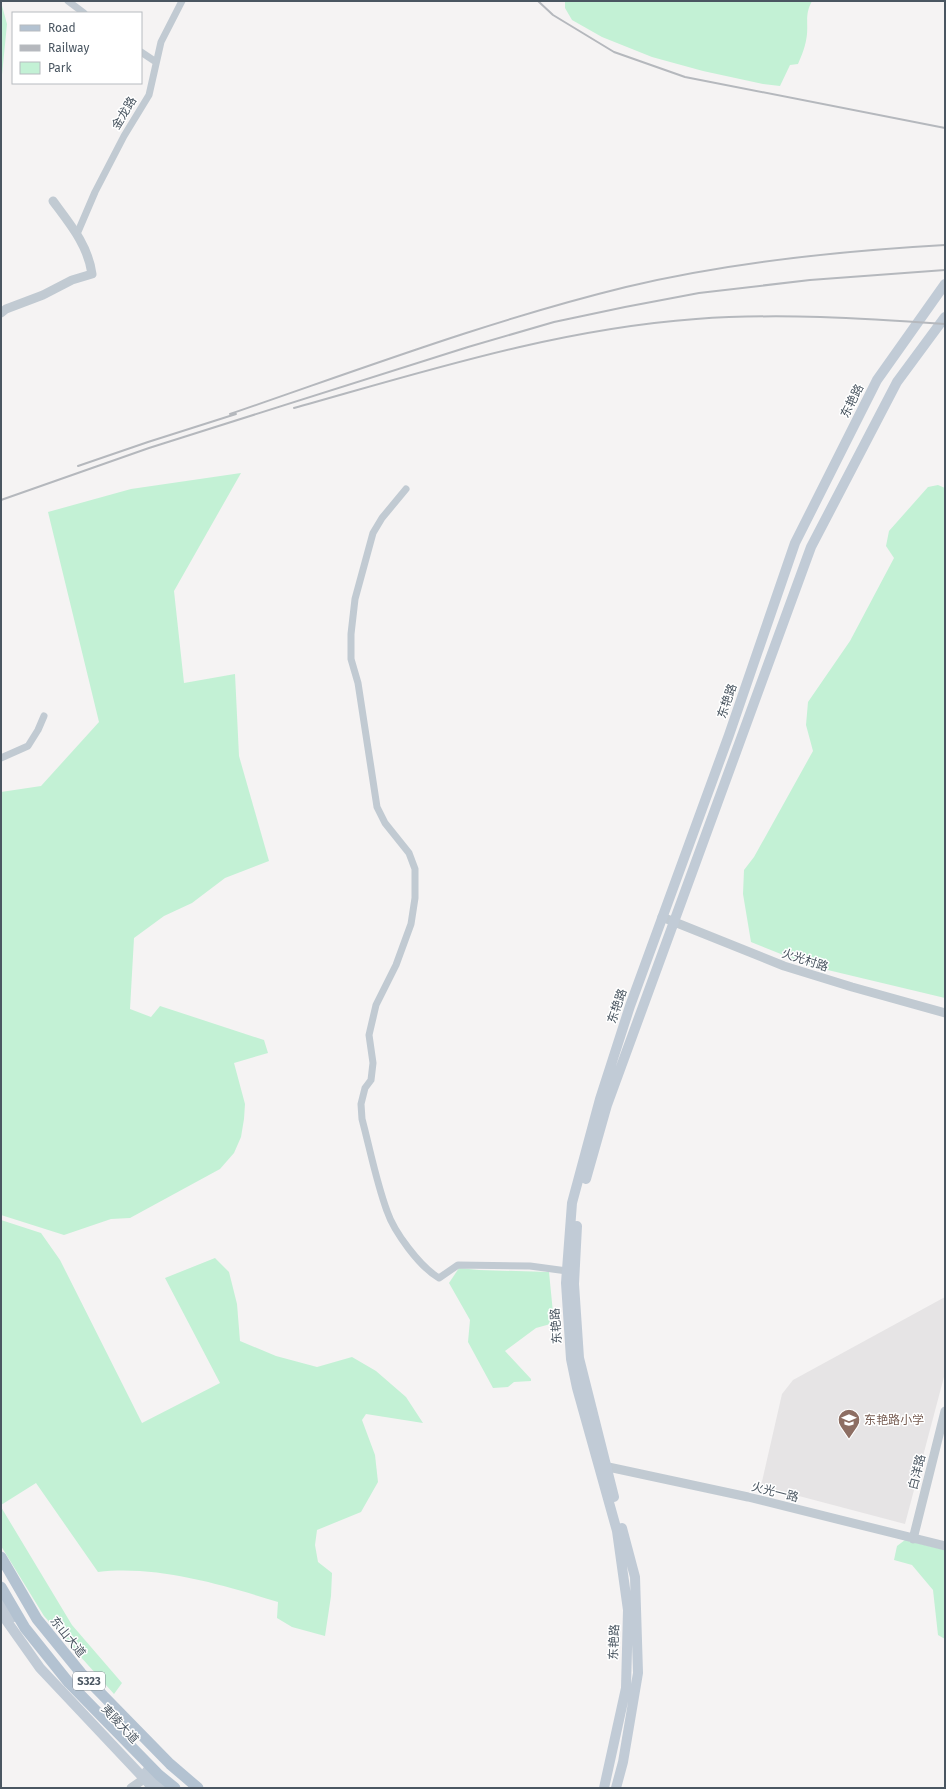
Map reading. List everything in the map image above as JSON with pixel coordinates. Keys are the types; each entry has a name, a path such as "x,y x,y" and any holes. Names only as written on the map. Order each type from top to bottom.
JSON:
{"main road":[{"name":"东艳路","path":"616,1788 638,1673 635,1577 571,1359 566,1283 572,1203 600,1099 630,1006 729,735 795,543 877,380 945,284"},
{"name":"东艳路","path":"604,1788 626,1688 628,1610 617,1531 579,1358 574,1284 579,1202 607,1105 811,547 897,382 945,317"},
{"name":"东山大道","path":"1,1557 37,1619 81,1673 170,1764 198,1788"},
{"path":"1,1587 25,1628 69,1683 159,1775 175,1788"},
{"name":"夷陵大道","path":"1,1599 46,1663 164,1788"},
{"name":"夷陵大道","path":"1,1613 40,1668 147,1785"}],"street":[{"path":"68,1 83,12"},
{"name":"金龙路","path":"77,234 95,192 120,142 149,94 161,42 182,1"},
{"path":"142,53 156,62"},
{"path":"1,313 72,280 92,274 86,250 77,234 53,201"},
{"path":"406,489 382,518 373,533 354,599 351,634 351,659 358,683 377,807 384,822 409,853 415,869 415,898 411,924 396,965 376,1005 369,1034 372,1069 371,1080 365,1088 361,1104 362,1119 387,1212 409,1249 431,1274 439,1278 458,1265 530,1266 567,1271"},
{"path":"1,758 28,746 38,730 44,716"},
{"name":"火光村路","path":"662,917 784,966 945,1013"},
{"name":"白洋路","path":"913,1539 945,1411"},
{"name":"火光一路","path":"602,1465 748,1497 945,1546"},
{"path":"131,1788 147,1785"}],"shaded area":[{"name":"东艳路小学","path":"945,1297 945,1373 905,1524 761,1486 782,1394 793,1380"}],"green space":[{"path":"565,1 812,1 808,14 805,46 798,64 790,65 780,86 763,84 703,71 652,57 602,37 572,20 565,8"},
{"path":"1,2 7,24 1,85"},
{"path":"241,473 174,591 184,683 235,674 239,756 269,861 225,878 192,903 164,916 134,938 130,1009 151,1017 160,1006 264,1040 268,1053 234,1063 245,1104 244,1119 241,1137 234,1153 220,1169 130,1218 111,1219 64,1235 1,1215 1,792 41,786 99,722 48,512 131,489"},
{"path":"938,485 945,488 945,998 811,966 751,942 743,894 744,870 754,857 813,751 806,725 808,702 850,641 894,558 886,546 889,531 928,487"},
{"path":"1,1220 41,1233 60,1260 142,1423 220,1383 165,1278 215,1258 229,1272 237,1304 240,1341 276,1356 317,1367 352,1357 376,1371 406,1397 423,1423 366,1414 362,1420 375,1455 378,1482 361,1512 317,1530 315,1545 318,1562 332,1573 331,1596 325,1636 292,1627 277,1618 278,1602 235,1589 190,1578 143,1571 98,1572 36,1483 1,1505"},
{"path":"459,1268 549,1272 554,1323 536,1328 505,1351 531,1379 531,1381 514,1382 508,1387 493,1388 468,1342 470,1320 449,1283"},
{"path":"1,1507 72,1625 122,1683 114,1694 44,1616 1,1546"},
{"path":"905,1540 945,1550 945,1639 938,1635 933,1590 912,1565 894,1560 897,1546"}],"railway":[{"path":"538,1 553,15 614,52 685,77 945,128"},
{"path":"230,414 476,330 526,314 626,287 665,278 744,264 824,254 945,245"},
{"path":"1,500 149,448 468,347 554,322 699,293 810,280 945,270"},
{"path":"294,408 493,353 594,332 645,324 696,319 758,316 852,318 945,324"},
{"path":"78,466 236,414"}],"place":[{"name":"东艳路小学","path":"849,1440"}]}
